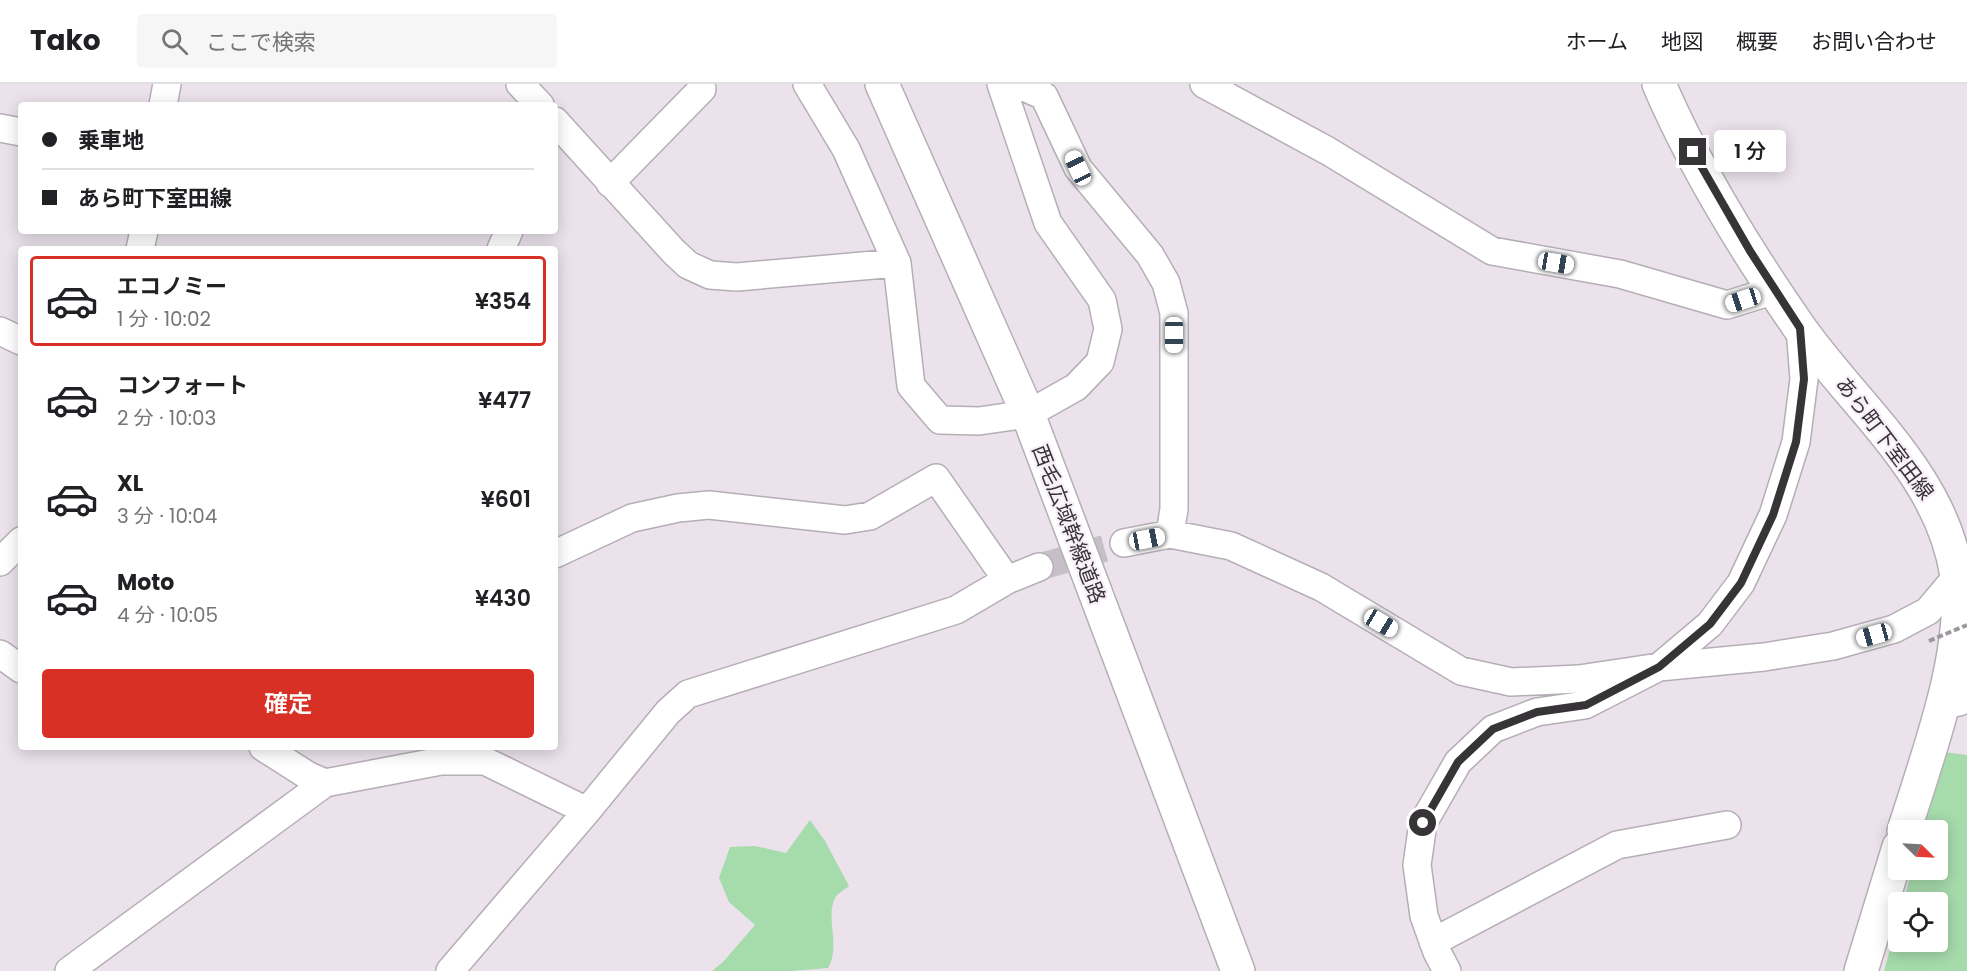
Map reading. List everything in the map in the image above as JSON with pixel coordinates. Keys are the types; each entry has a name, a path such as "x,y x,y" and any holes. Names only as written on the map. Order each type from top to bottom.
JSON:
{"main road":[{"name":"西毛広域幹線道路","path":"882,84 1028,414 1238,971"},
{"name":"あら町下室田線","path":"1659,84 1673,116 1713,188 1775,290 1800,328 1875,420 1935,505 1962,571 1956,644 1942,705 1907,820"},
{"path":"1861,971 1889,880"}],"street":[{"path":"164,102 167,84"},
{"path":"520,84 537,102"},
{"path":"807,84 846,149 897,263 911,386 940,420 979,421 1028,414 1076,387 1100,362 1108,329 1102,300 1048,223 1001,84"},
{"path":"1017,84 1044,96 1078,168 1150,255 1166,283 1174,313 1174,509 1170,534"},
{"path":"1204,84 1328,151 1492,251 1620,274 1727,305 1775,290"},
{"path":"610,183 702,90"},
{"path":"0,128 18,131"},
{"path":"558,128 688,266 710,275 737,277 897,263"},
{"path":"1447,971 1424,916 1418,865 1423,823 1458,762 1493,729 1537,712 1586,705 1659,667 1710,624 1741,583 1773,515 1796,442 1804,379 1800,328"},
{"path":"0,331 18,340"},
{"path":"558,553 632,518 678,508 709,505 845,520 870,516 936,478 1007,580"},
{"path":"1124,543 1170,534 1231,546 1321,587 1461,671 1511,682 1579,679 1659,667 1764,657 1833,646 1894,629 1928,611 1962,571"},
{"path":"0,562 18,544"},
{"path":"450,971 668,712 688,694 956,610 1007,580 1039,567"},
{"path":"0,654 18,667"},
{"path":"1942,705 1959,702 1967,684"},
{"path":"268,750 307,775 325,783"},
{"path":"69,971 325,783 386,759 485,761 587,811"},
{"path":"1433,942 1617,845 1727,825"}],"path":[{"path":"1929,640 1967,625"}],"green space":[{"path":"1944,752 1967,755 1967,971 1884,971 1889,952 1948,952 1948,892 1906,892 1909,880 1948,880 1948,820 1926,820"},
{"path":"810,820 825,841 849,886 836,896 832,906 833,950 828,968 792,971 712,971 723,962 755,925 729,902 719,878 730,847 755,846 786,853"}],"tunnel":[{"path":"1039,567 1124,543"}],"route":[{"path":"1423,823 1458,762 1493,729 1537,712 1586,705 1659,667 1710,624 1741,583 1773,515 1796,442 1804,379 1800,328 1750,251 1693,152"}]}
